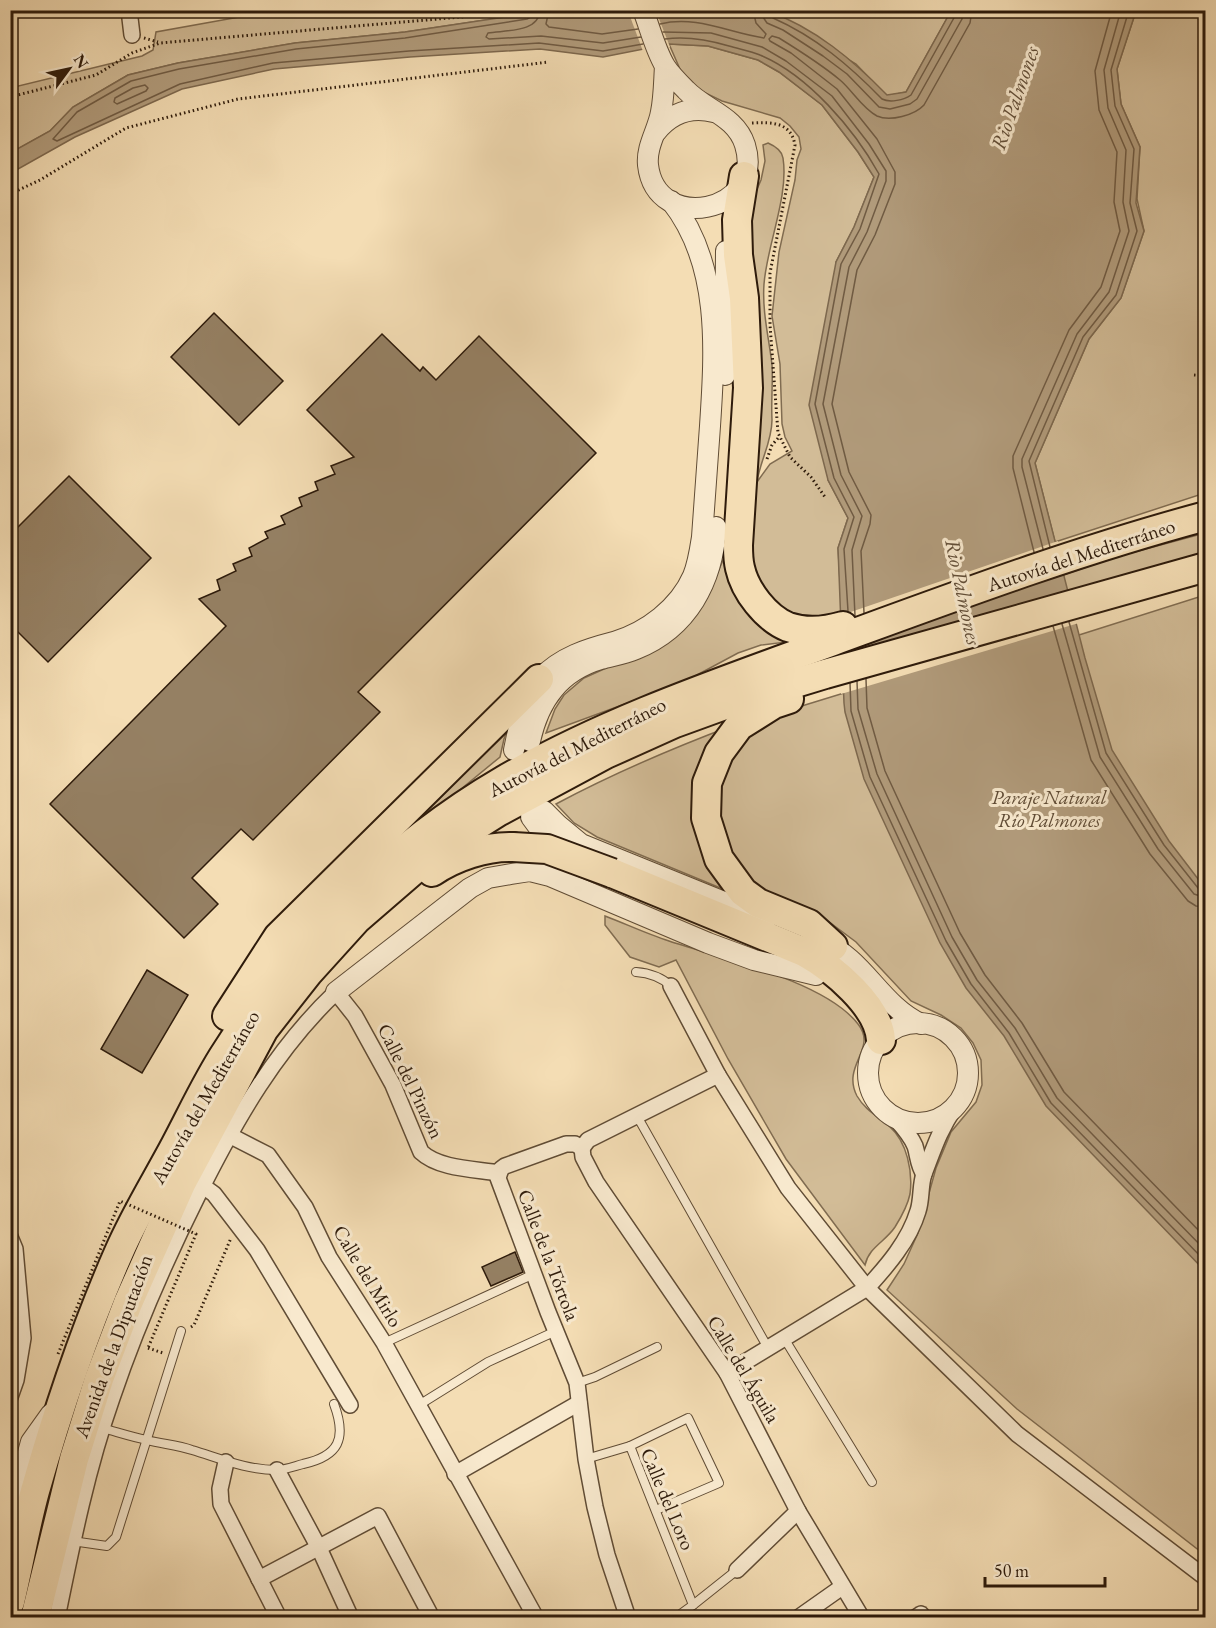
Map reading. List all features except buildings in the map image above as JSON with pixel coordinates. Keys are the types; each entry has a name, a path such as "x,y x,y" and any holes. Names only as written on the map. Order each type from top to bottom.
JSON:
{"highway":[{"path":"739,185 738,255 744,298 748,388 745,466 738,545 740,569 750,592 766,612 812,640"},
{"name":"Autovía del Mediterráneo","path":"10,1602 34,1495 63,1397 120,1250 223,1056 258,1004 296,954 333,915 392,860 503,781 553,754 627,718 812,640 832,629 906,604 949,598 1111,543 1206,516"},
{"name":"Autovía del Mediterráneo","path":"36,1617 74,1459 99,1379 128,1303 181,1184 264,1029 308,973 356,920 415,869 452,841 498,812 558,778 675,723 730,703 825,674 1206,567"},
{"path":"825,674 807,692 774,704 739,726 719,753 706,783 706,818 719,859 743,892 758,903 809,924 833,946"},
{"path":"120,1250 119,1223 153,1148 211,1042 278,937 539,679"},
{"path":"356,920 378,916 408,889 438,868 463,857 486,849 513,847 547,849 612,873 821,961 854,990 871,1012 880,1028 878,1045"}],"street":[{"path":"129,10 132,35"},
{"path":"643,10 665,66 693,97 730,121 742,137 747,156 739,185 728,211 726,234 725,369 713,560 707,579 690,607 666,633 636,649 598,660 569,675 543,701 522,745 525,706 539,679 573,655 639,631 662,615 685,592 699,558 713,381 711,302 698,247 683,216 662,194 651,175 648,153 661,113 665,66"},
{"path":"656,132 671,117 681,112 692,110 714,112"},
{"path":"671,201 692,209 703,209 724,201 739,185"},
{"path":"727,1373 867,1288 901,1248 919,1210 924,1174 939,1132 966,1088 967,1066 964,1055 959,1045 943,1030 909,1018 889,1002 869,976 833,946 582,844 558,825 538,814 539,831 575,871 630,901 816,975 849,1000 864,1018 878,1045"},
{"path":"229,1135 283,1049 308,1019 336,992 470,888 488,878 530,871 550,876 573,888 708,944 754,960 816,975"},
{"path":"671,986 718,1075 788,1188 867,1288 1017,1434 1206,1578"},
{"name":"Calle del Pinzón","path":"336,992 355,1016 393,1085 421,1152 439,1164 499,1173"},
{"path":"921,1024 899,1027 878,1045 871,1059 869,1081 878,1102 909,1133 920,1169 924,1174"},
{"path":"582,1148 588,1140 718,1075"},
{"path":"894,1117 904,1121 926,1123 947,1114 955,1107"},
{"name":"Avenida de la Diputación","path":"57,1617 72,1541 112,1397 146,1308 175,1242 229,1135"},
{"name":"Calle del Mirlo","path":"229,1135 268,1155 305,1207 329,1257 384,1343 536,1617"},
{"name":"Calle de la Tórtola","path":"582,1148 575,1144 566,1144 505,1166 499,1173 499,1183 577,1383 586,1459 595,1507 607,1555 628,1617"},
{"name":"Calle del Águila","path":"582,1148 583,1157 596,1182 727,1373 798,1510 862,1617"},
{"path":"203,1186 214,1194 257,1250 342,1405"},
{"path":"10,1237 15,1249 23,1338 16,1380 10,1397"},
{"path":"10,1518 31,1442 63,1397"},
{"path":"455,1474 579,1403"},
{"path":"226,1462 220,1489 221,1504 279,1617"},
{"path":"277,1470 319,1548 351,1617"},
{"path":"736,1570 798,1510"},
{"path":"259,1579 378,1516 432,1617"},
{"path":"798,1617 842,1587"}],"lane":[{"path":"636,972 663,979 671,986"},
{"path":"637,1116 768,1348"},
{"path":"384,1343 534,1274"},
{"path":"72,1541 107,1546 116,1537 182,1331"},
{"path":"419,1406 488,1362 556,1331"},
{"path":"784,1338 872,1482"},
{"path":"577,1383 595,1377 657,1347"},
{"path":"102,1428 190,1449 226,1462 277,1470 323,1459 330,1454 336,1447 340,1433 342,1405"},
{"path":"630,1446 688,1418 718,1483 656,1510"},
{"name":"Calle del Loro","path":"586,1459 630,1446 693,1605"},
{"path":"675,1617 736,1570"}],"path":[{"path":"10,97 96,75 132,52 160,43 542,10"},
{"path":"10,194 40,180 126,128 238,99 549,62"},
{"path":"736,128 751,123 770,122 784,127 793,135 795,145 770,273 770,325 778,433 790,457 811,477 825,497"},
{"path":"1194,375 1206,376"},
{"path":"58,1354 120,1201 196,1234 148,1348"},
{"path":"182,1331 194,1325 232,1236 239,1227"}],"green space":[{"path":"272,11 546,11 405,32 295,43 178,63 128,75 73,107 50,131 11,153 10,88 142,56 153,50 156,32"},
{"path":"769,11 951,11 906,92 887,96 856,64"},
{"path":"1136,11 1205,11 1205,493 1055,542 1035,463 1089,339 1121,298 1144,231 1137,199 1140,147 1121,104 1117,69"},
{"path":"669,44 708,46 758,60 779,72 822,105 874,177 854,227 836,262 828,480 848,518 838,548 842,615 811,623 761,598 748,546 756,483 760,399 748,244 754,196 761,180 765,161 763,145 768,143 781,153 784,173 764,284 765,315 772,365 772,420 770,436 757,482 770,464 792,451 782,424 780,364 772,316 779,252 801,149 799,137 780,118 722,101 695,88 683,76"},
{"path":"1205,533 1205,553 1067,592 1063,575 1116,557"},
{"path":"724,558 795,641 761,645 738,653 682,683 546,733 555,709 564,695 584,678 615,664 702,602"},
{"name":"Paraje Natural Río Palmones","path":"1205,595 1205,1555 1017,1409 887,1290 904,1264 918,1233 936,1168 951,1132 976,1102 982,1085 981,1060 973,1043 961,1028 941,1015 911,1001 856,942 829,922 779,905 751,887 720,835 719,770 732,747 792,709 844,693 845,702 1079,635"},
{"path":"511,720 500,757 365,868"},
{"path":"734,725 708,756 730,892 597,837 574,823 556,804 644,762"},
{"path":"605,916 661,938 743,963 797,983 822,995 858,1024 864,1041 853,1075 853,1085 860,1101 896,1133 905,1149 911,1176 908,1202 901,1216 891,1232 870,1254 865,1265 786,1159 728,1059 676,960 659,967 630,957 605,925"}],"water":[{"name":"Rio Palmones","path":"546,11 768,11 802,26 832,46 887,95 906,92 951,11 1136,11 1117,69 1121,104 1140,147 1136,203 1144,231 1121,298 1089,339 1035,463 1085,658 1112,750 1169,841 1205,888 1205,1271 1046,1106 1004,1036 966,988 940,943 864,779 844,703 838,548 848,518 828,480 809,405 836,262 854,227 874,177 822,105 779,72 758,60 708,46 669,44 603,57 540,49 410,57 274,69 182,89 75,137 11,173 10,153 50,131 73,107 128,75 178,63 295,43 405,32"}],"pier":[{"path":"628,11 656,11 670,47 644,54"},
{"path":"1058,541 1066,574 840,651 839,616"},
{"path":"1071,591 1079,623 841,694 840,657"}]}
